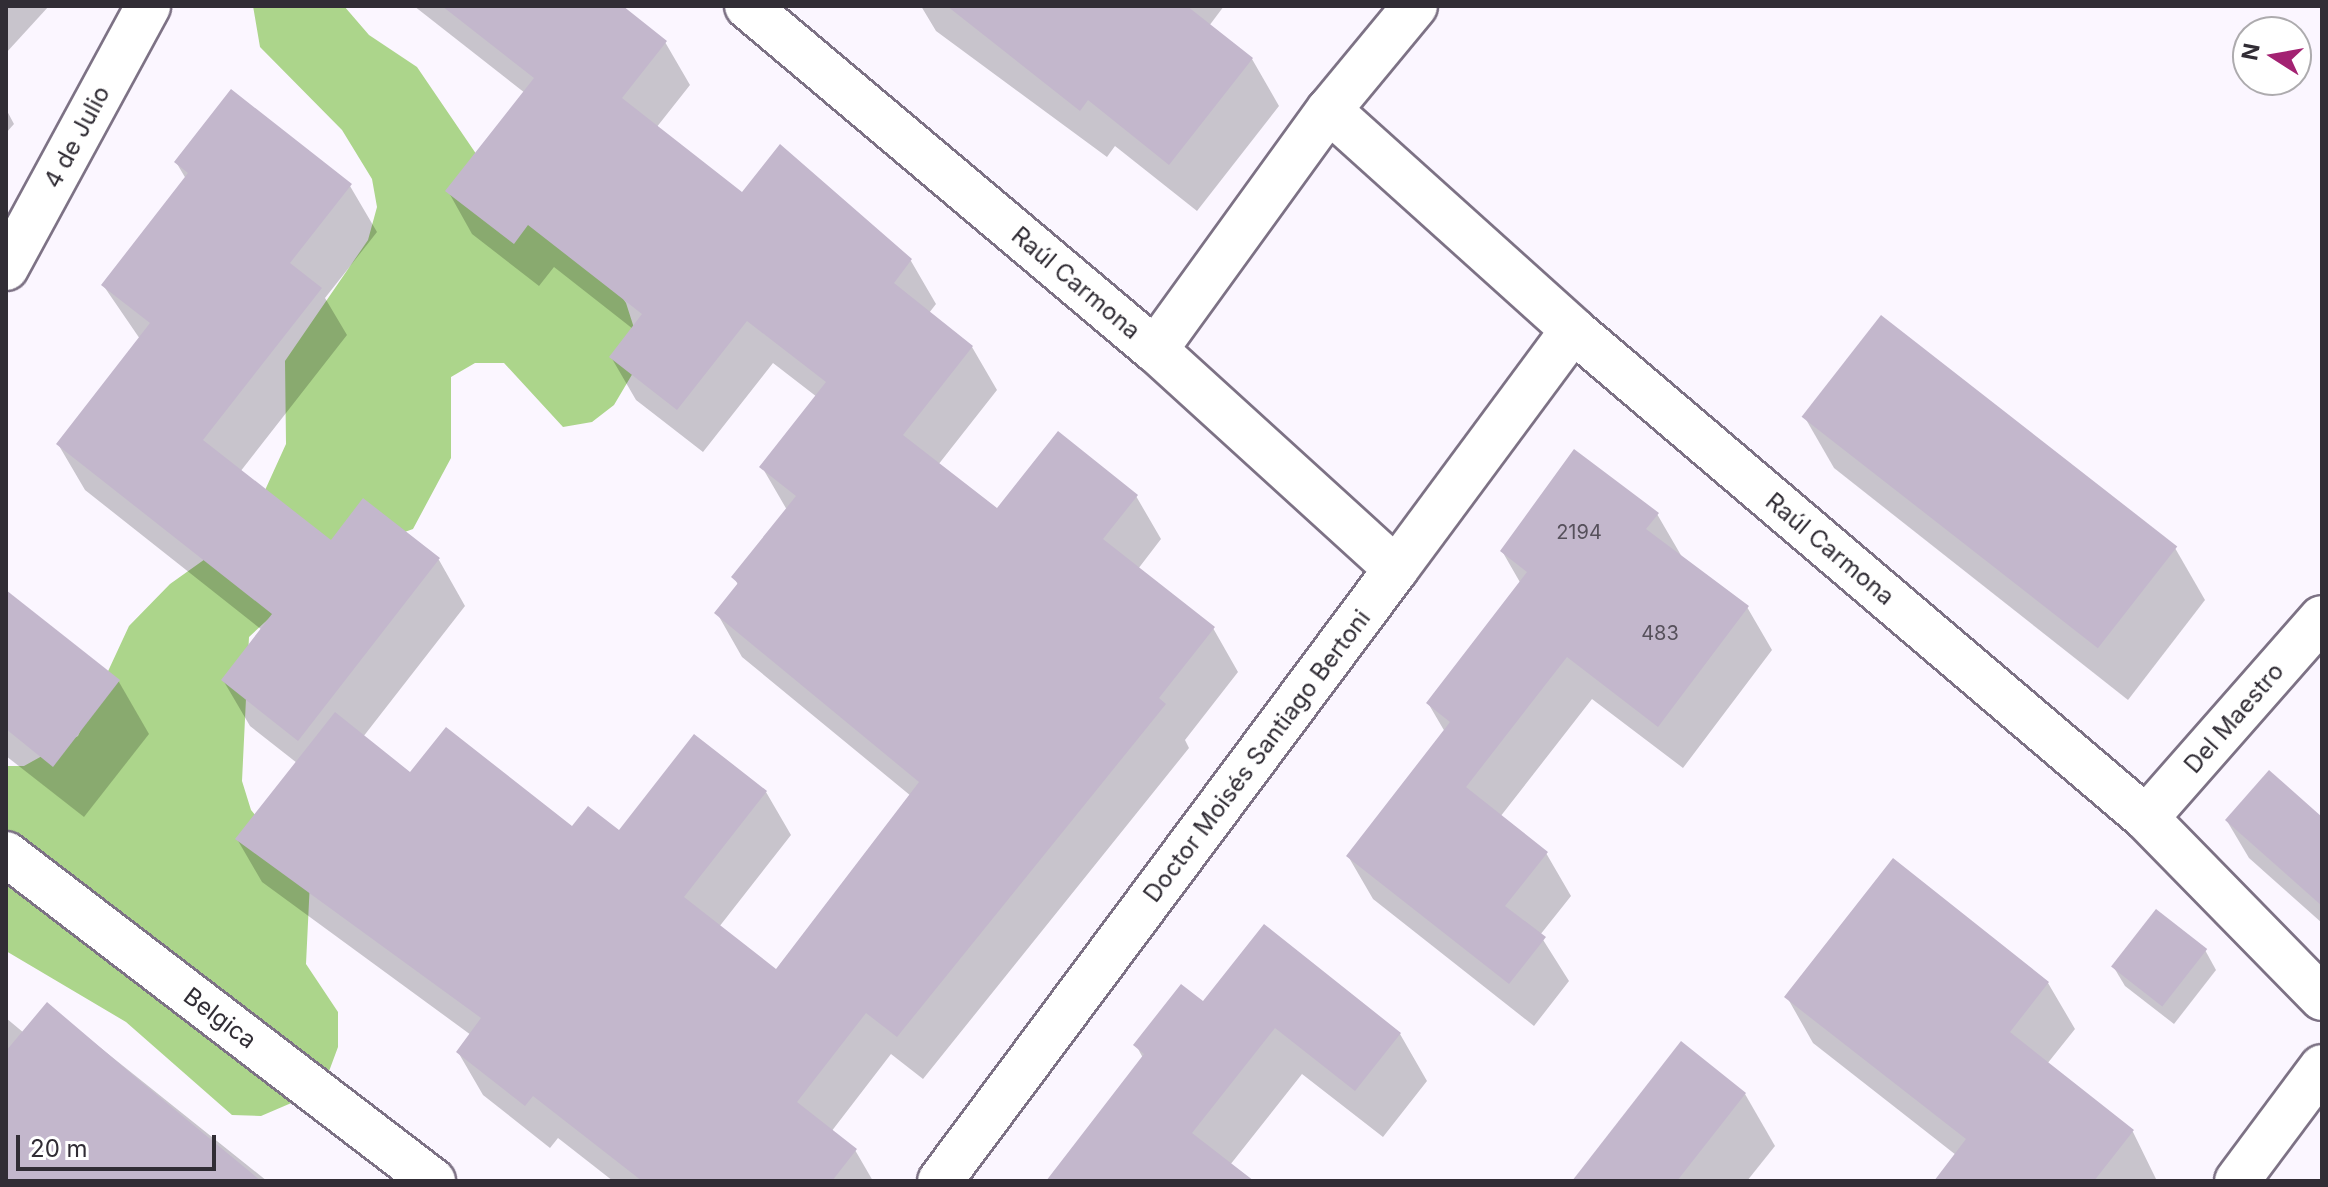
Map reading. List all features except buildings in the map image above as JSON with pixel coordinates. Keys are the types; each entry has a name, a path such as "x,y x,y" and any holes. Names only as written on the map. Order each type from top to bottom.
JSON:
{"street":[{"name":"4 de Julio","path":"6,268 148,6"},
{"name":"Raúl Carmona","path":"747,6 1155,350 1396,569"},
{"path":"1155,350 1329,110 1415,6"},
{"name":"Raúl Carmona","path":"1329,110 1573,330 2146,818 2322,998"},
{"name":"Doctor Moisés Santiago Bertoni","path":"940,1181 1573,330"},
{"name":"Del Maestro","path":"2146,818 2322,618"},
{"name":"Belgica","path":"6,854 433,1181"},
{"path":"2237,1181 2322,1067"}],"green space":[{"path":"253,6 344,6 369,35 417,67 483,164 556,201 626,303 643,356 614,405 592,422 563,427 504,363 475,363 451,377 451,458 413,529 335,557 249,637 242,781 251,810 310,881 306,964 338,1012 338,1047 328,1074 310,1095 261,1116 232,1115 126,1022 6,951 6,766 24,766 78,736 129,626 170,584 222,547 261,499 286,444 285,361 368,240 377,207 372,179 342,130 260,47"}]}
